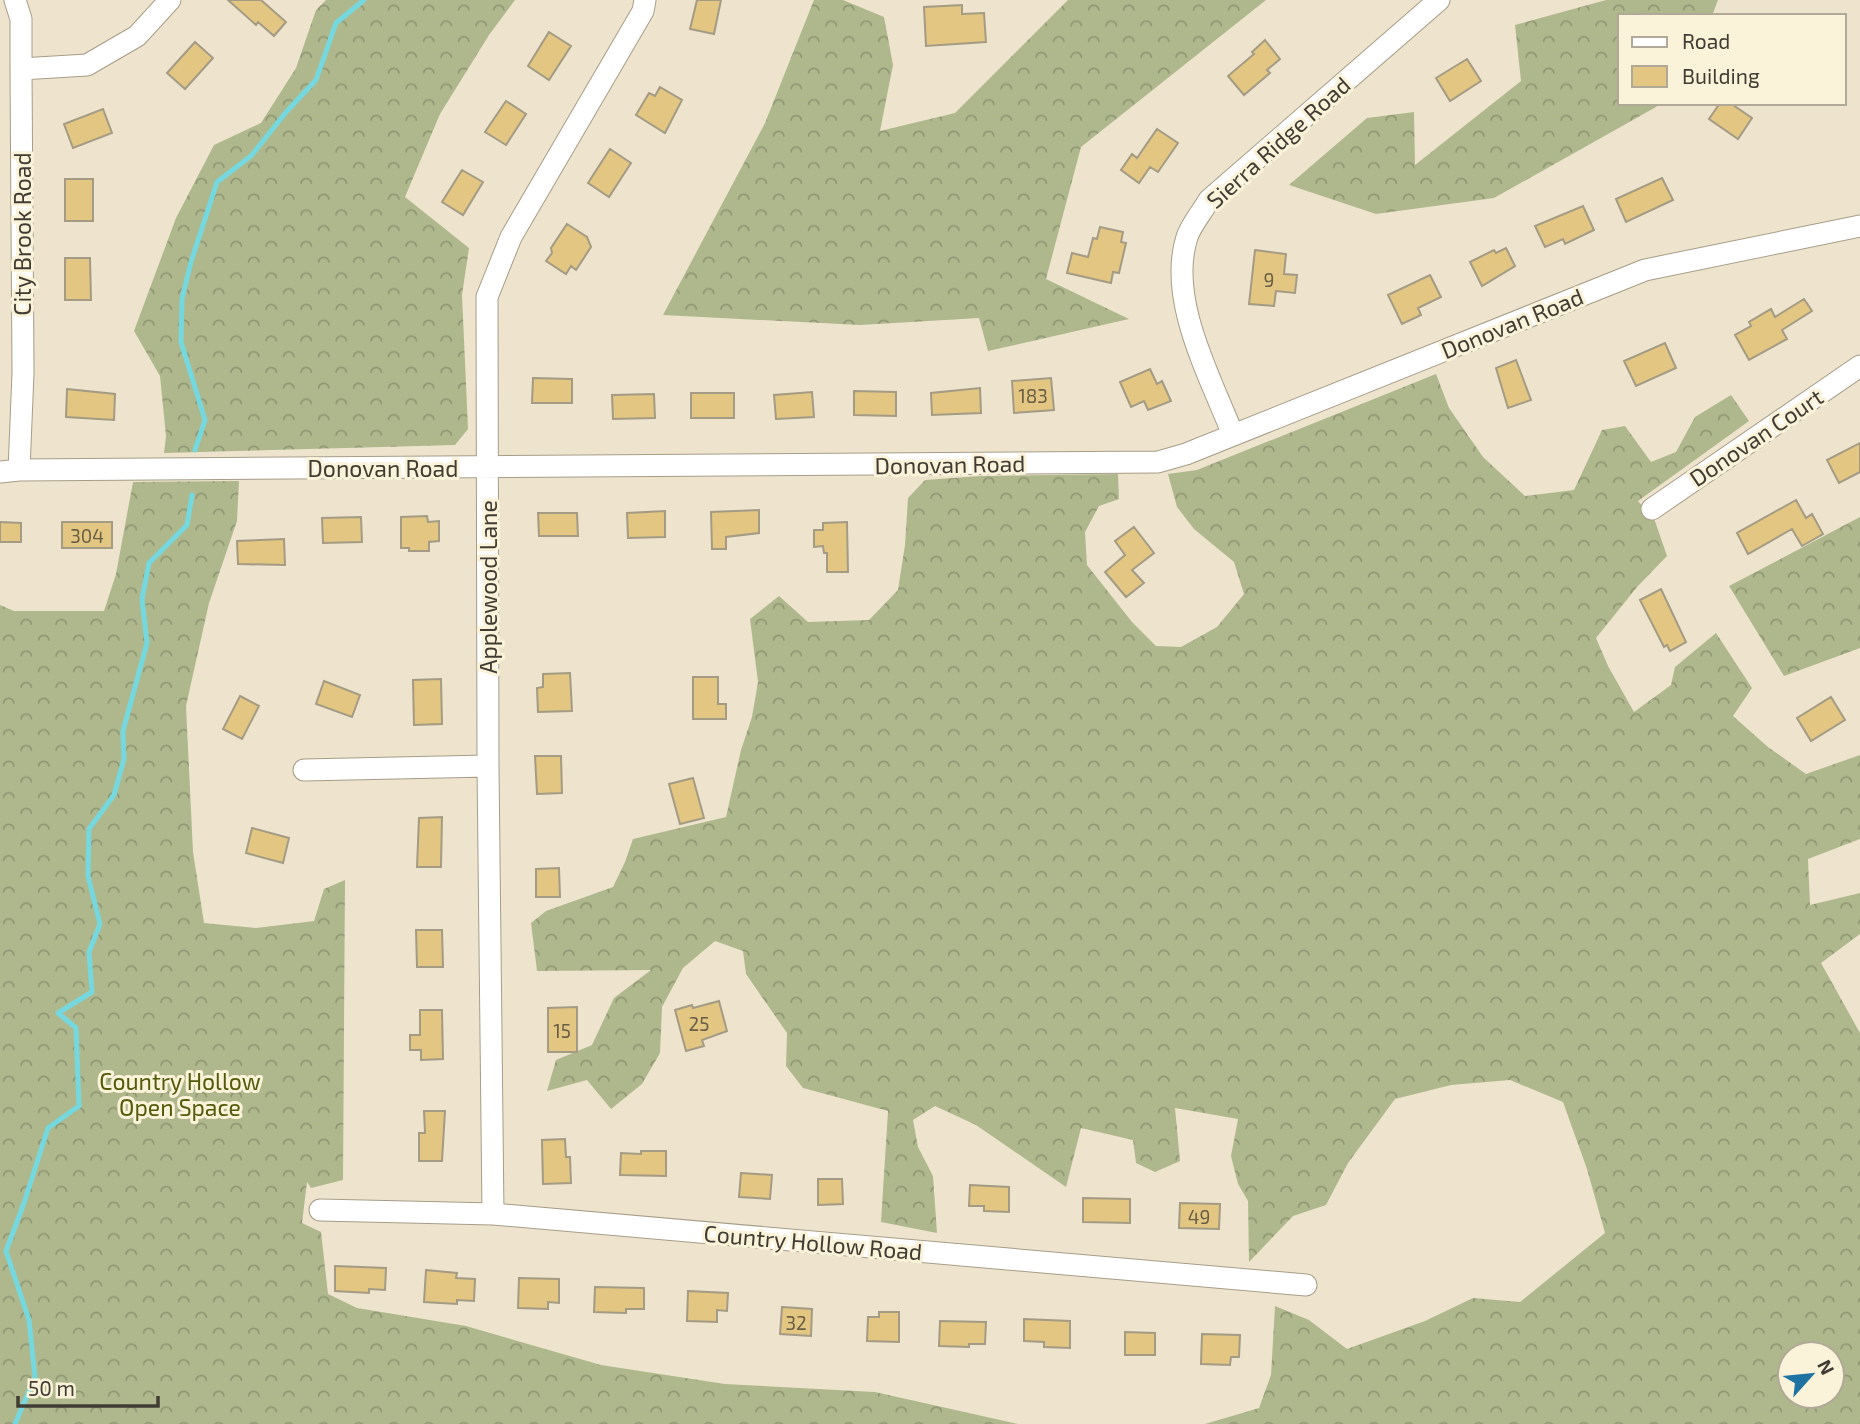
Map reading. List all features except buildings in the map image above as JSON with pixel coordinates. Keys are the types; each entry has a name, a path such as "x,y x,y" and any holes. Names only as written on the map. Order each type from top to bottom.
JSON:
{"street":[{"name":"City Brook Road","path":"10,471 23,373 21,19 15,0"},
{"path":"21,69 88,65 137,36 170,0"},
{"name":"Applewood Lane","path":"493,1214 487,297 511,237 643,11 645,0"},
{"name":"Sierra Ridge Road","path":"1233,435 1192,331 1181,276 1187,236 1209,200 1438,0"},
{"name":"Donovan Road","path":"10,471 1158,462 1186,454 1645,270 1860,226"},
{"name":"Donovan Court","path":"1652,509 1860,366"},
{"path":"303,770 488,766"},
{"name":"Country Hollow Road","path":"320,1210 493,1214 1306,1285"}],"green space":[{"path":"326,0 515,0 489,35 440,114 405,197 469,248 462,295 468,429 455,445 164,453 166,436 160,376 134,331 176,218 214,145 261,123 296,68 316,10"},
{"path":"814,0 843,0 884,17 893,65 880,131 955,113 1068,0 1266,0 1081,147 1046,279 1129,319 988,351 979,318 860,325 663,315 765,123"},
{"path":"1606,0 1718,0 1713,14 1618,14 1618,105 1658,105 1494,198 1376,214 1289,185 1367,118 1414,112 1415,165 1521,81 1515,25"},
{"path":"1436,374 1449,408 1483,457 1525,496 1574,490 1602,430 1625,426 1651,462 1676,452 1695,417 1731,395 1749,421 1638,501 1655,521 1667,556 1637,587 1596,638 1608,666 1634,712 1671,685 1675,667 1716,633 1752,688 1733,716 1768,747 1806,774 1860,755 1860,839 1808,859 1810,905 1860,893 1860,934 1821,963 1860,1033 1860,1424 1205,1424 1259,1408 1271,1375 1275,1306 1309,1320 1347,1349 1425,1321 1473,1298 1520,1302 1605,1233 1587,1169 1563,1102 1510,1080 1451,1085 1395,1099 1348,1163 1326,1205 1293,1216 1249,1262 1248,1201 1238,1184 1231,1156 1238,1119 1175,1108 1180,1161 1155,1172 1136,1163 1133,1140 1081,1128 1066,1187 976,1125 935,1106 913,1120 918,1147 933,1176 937,1233 881,1222 888,1111 803,1088 786,1066 787,1033 746,974 743,951 715,941 683,968 662,1007 660,1053 642,1084 611,1109 587,1080 547,1091 556,1060 592,1045 614,998 651,970 537,971 531,923 546,911 613,887 633,839 726,817 741,750 752,717 758,682 750,619 779,596 808,622 869,620 898,590 908,498 925,480 981,476 1118,474 1119,499 1099,506 1085,532 1087,565 1132,622 1156,646 1181,647 1217,627 1244,594 1234,562 1194,529 1177,507 1168,474 1197,470"},
{"name":"Country Hollow Open Space","path":"239,481 237,521 209,603 186,706 193,852 204,923 256,928 314,921 324,889 345,880 343,1180 311,1188 307,1182 302,1223 321,1232 328,1294 357,1308 466,1326 601,1365 725,1384 875,1392 1018,1424 0,1424 0,605 14,611 104,611 116,574 133,482"},
{"path":"1860,517 1860,648 1784,676 1729,586"}],"waterway":[{"path":"195,450 205,420 181,342 182,299 217,182 251,156 316,80 336,23 364,0"},
{"path":"15,1424 35,1377 29,1320 6,1251 48,1128 79,1106 76,1028 58,1013 92,992 89,952 100,924 88,876 89,829 114,795 124,759 123,731 147,643 142,599 149,563 187,525 192,495"}]}
